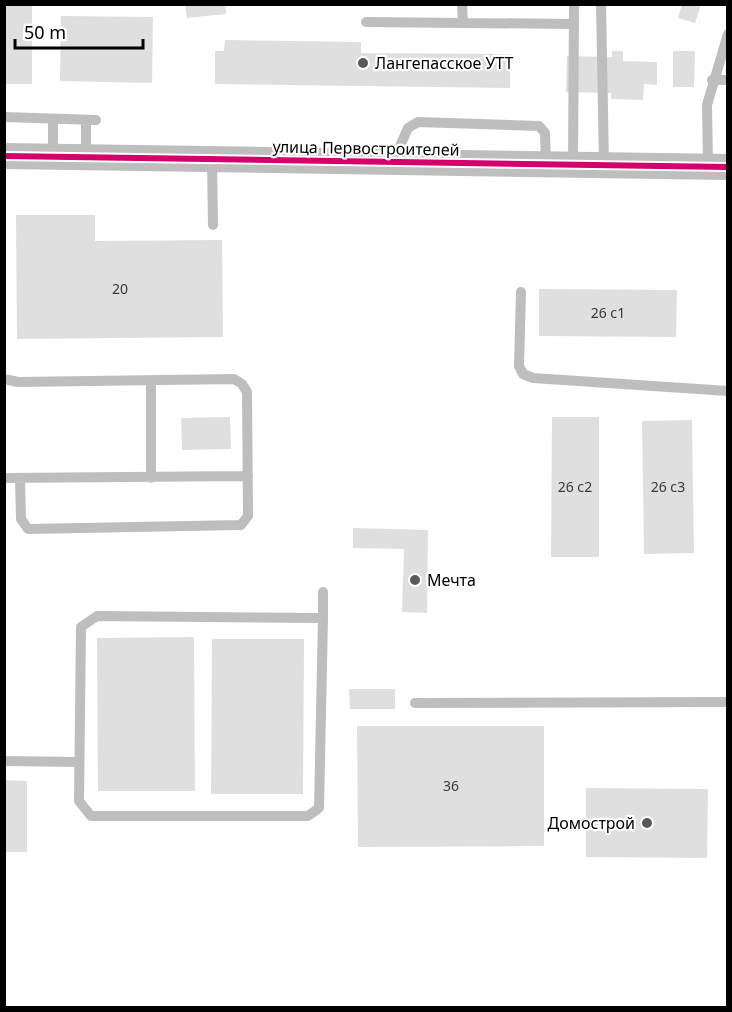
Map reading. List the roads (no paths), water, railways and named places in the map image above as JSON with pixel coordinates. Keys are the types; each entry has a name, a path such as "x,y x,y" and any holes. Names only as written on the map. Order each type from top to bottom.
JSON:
{"street":[{"name":"улица Первостроителей","path":"4,156 718,167"}],"lane":[{"path":"462,4 463,23"},
{"path":"573,165 574,4"},
{"path":"601,4 604,165"},
{"path":"366,22 574,24"},
{"path":"718,167 707,105 712,80 728,34"},
{"path":"712,80 728,80"},
{"path":"4,117 91,120 87,158"},
{"path":"53,119 53,157"},
{"path":"393,162 408,128 418,122 539,126 545,133 546,164"},
{"path":"212,159 213,225"},
{"path":"521,292 519,366 523,374 533,378 728,391"},
{"path":"4,379 18,382 234,379 242,384 247,392 248,516 241,525 28,529 21,519 20,479"},
{"path":"151,381 151,478"},
{"path":"4,478 248,476"},
{"path":"323,592 323,618 320,808 308,816 91,816 79,801 81,627 97,616 323,618"},
{"path":"415,703 728,702"},
{"path":"4,761 79,762"}],"place":[{"name":"Лангепасское УТТ","path":"363,63"},
{"name":"Мечта","path":"415,580"},
{"name":"Домострой","path":"647,823"}]}
